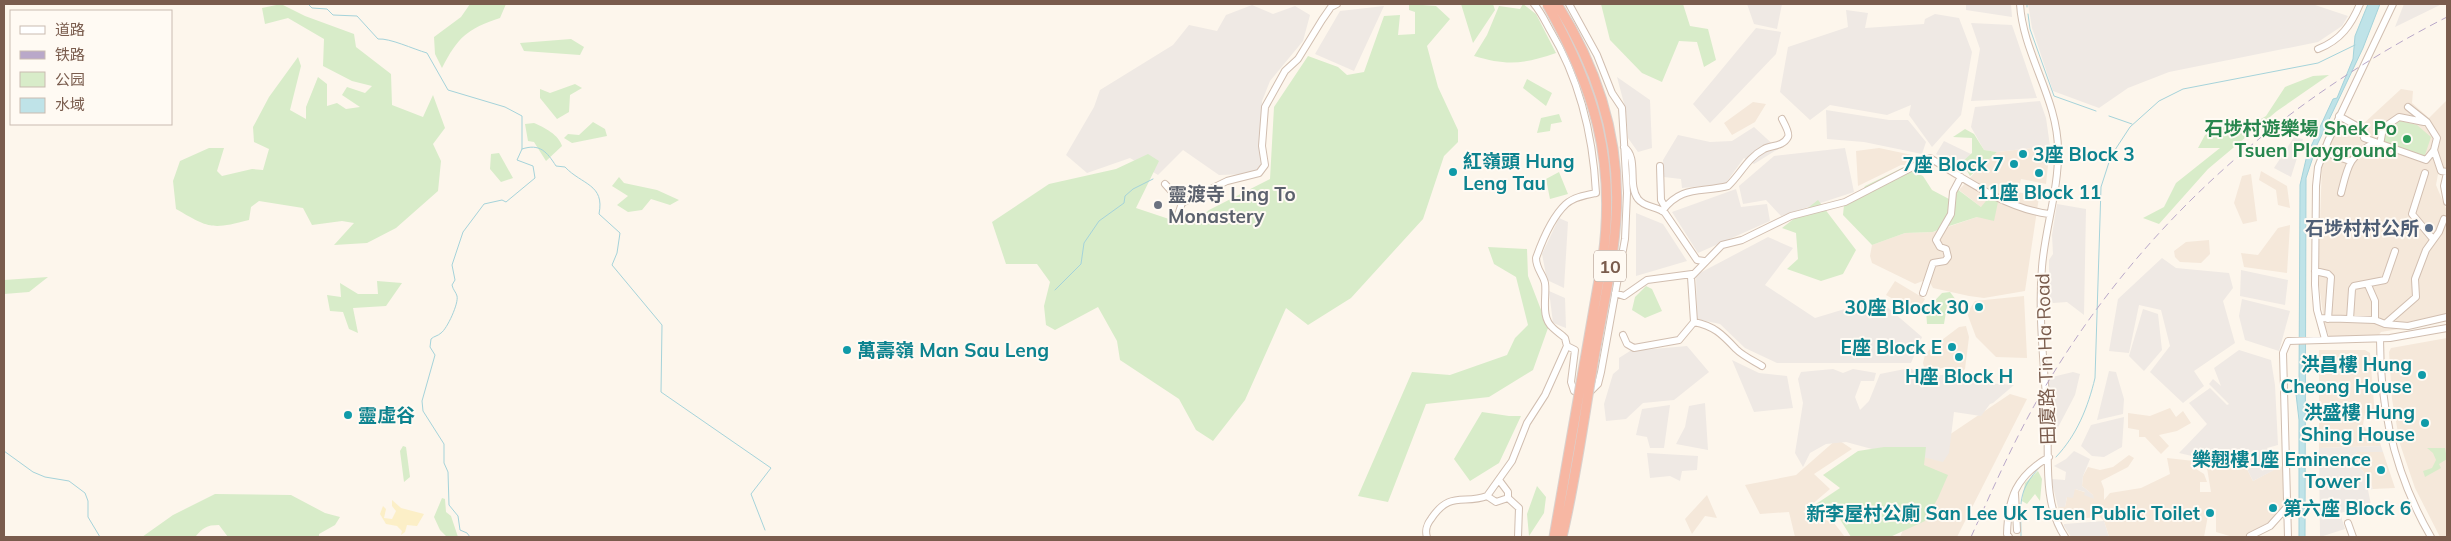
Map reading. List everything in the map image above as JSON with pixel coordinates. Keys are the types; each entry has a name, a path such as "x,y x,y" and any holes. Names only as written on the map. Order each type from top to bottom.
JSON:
{"highway":[{"name":"10","path":"1547,4 1576,58 1589,91 1604,156 1606,198 1603,256 1554,537"},
{"name":"10","path":"1556,4 1584,53 1602,101 1614,156 1616,201 1611,258 1562,537"}],"street":[{"path":"1178,215 1182,203 1228,181 1259,173 1265,165 1262,146 1265,107 1284,72 1298,59 1331,7 1337,4"},
{"path":"1427,537 1427,524 1437,509 1449,502 1464,498 1487,496 1499,480 1512,461 1527,422 1545,395 1567,346 1565,338 1551,328 1547,317 1544,304 1545,283 1536,266 1536,258 1558,213 1567,203 1584,195 1596,193 1594,164 1589,129 1581,98 1563,51 1534,4"},
{"path":"1567,346 1575,350 1571,382 1574,391 1579,394 1588,394 1598,384 1601,372 1626,224 1627,193 1622,108 1612,93 1597,55 1569,4"},
{"name":"田廈路 Tin Ha Road","path":"2020,4 2022,21 2053,115 2058,140 2058,159 2041,283 2049,459 2048,474 2053,509 2065,537"},
{"path":"2318,49 2332,42 2348,29 2360,4"},
{"path":"2325,339 2320,318 2315,271 2318,167 2339,116 2392,4"},
{"path":"2339,116 2360,126 2364,138 2426,160 2434,150 2438,138 2427,122 2408,107"},
{"path":"2341,193 2350,161 2358,152 2377,144 2383,128 2399,117 2427,122"},
{"path":"1664,209 1682,192 1728,186 1755,155 1766,147 1778,146 1788,138 1789,135 1782,119"},
{"path":"1624,147 1627,149 1631,159 1634,192 1639,200 1649,207 1664,209"},
{"path":"2434,150 2441,171 2447,172 2444,186 2447,202"},
{"path":"2324,152 2350,161"},
{"path":"1623,335 1627,344 1634,348 1679,340 1694,322 1690,286 1692,274 1722,245 1742,240 1791,216 1845,202 1930,158 1980,189 1993,193 2014,205 2037,213 2049,214"},
{"path":"1660,166 1661,200 1664,209 1697,260 1704,261"},
{"path":"2425,173 2412,214 2433,239"},
{"path":"1923,293 1933,263 1945,261 1948,257 1946,249 1940,247 1936,240 1951,214 1953,192 1961,177"},
{"path":"1165,184 1182,203"},
{"path":"2385,324 2416,297 2415,279 2426,250 2440,232 2444,219"},
{"path":"2350,319 2352,289 2354,286 2368,285 2385,280 2395,251"},
{"path":"2315,271 2328,274 2331,277 2328,319"},
{"path":"1615,293 1624,296 1647,280 1692,274"},
{"path":"2368,285 2375,301 2375,320"},
{"path":"2320,318 2375,320 2385,324 2408,326 2447,317"},
{"path":"1694,322 1707,325 1721,332 1736,350 1762,366"},
{"path":"2288,537 2284,353 2292,341 2312,339 2380,339 2447,328"},
{"path":"2380,339 2381,384 2389,438 2406,486 2430,537"},
{"path":"2009,537 2008,510 2020,479 2049,459"},
{"path":"1499,480 1508,492 1508,498 1519,508 1518,537"},
{"path":"2015,494 2017,530"},
{"path":"1487,496 1496,502 1508,498"},
{"path":"2250,536 2270,526 2287,507"},
{"path":"2348,523 2353,537"}],"shaded area":[{"path":"1747,4 1782,4 1777,29 1754,24"},
{"path":"1966,4 2011,4 2012,17 1966,10"},
{"path":"2028,4 2312,4 2348,16 2342,26 2318,42 2169,72 2128,88 2099,108 2053,91 2032,28"},
{"path":"2404,4 2442,4 2395,27"},
{"path":"1252,5 1273,14 1295,6 1310,15 1303,41 1270,81 1262,101 1260,149 1262,162 1258,170 1250,174 1219,175 1183,150 1158,175 1130,158 1087,173 1066,155 1094,107 1100,90 1173,45 1189,25 1217,31 1226,15"},
{"path":"1384,6 1354,71 1315,54 1340,11"},
{"path":"1846,10 1868,13 1865,28 1924,24 1925,19 1935,14 1959,18 1972,52 1961,115 1932,147 1909,115 1911,105 1887,115 1830,105 1810,120 1780,92 1788,47 1848,27"},
{"path":"1971,23 2012,25 2037,98 1971,101 1980,49"},
{"path":"1756,28 1781,32 1776,54 1710,123 1693,104"},
{"path":"1617,77 1650,100 1652,148 1638,152 1628,138 1626,111"},
{"path":"2401,89 2413,91 2412,103 2429,118 2447,100 2447,168 2438,174 2436,185 2447,211 2447,321 2381,332 2378,336 2329,336 2325,327 2318,278 2322,164 2338,124 2359,133 2362,125"},
{"path":"2040,101 2046,118 2050,146 1997,152 1984,150 1971,127 1975,107"},
{"path":"1753,102 1766,104 1755,122 1732,135 1724,123"},
{"path":"1826,110 1889,120 1908,120 1926,142 1922,154 1864,142 1827,139"},
{"path":"1754,127 1778,149 1754,164 1744,158 1725,184 1682,188 1681,179 1664,177 1663,160 1678,135 1710,142 1732,141"},
{"path":"2294,137 2303,139 2291,177 2274,168"},
{"path":"1944,141 1975,156 1962,170 1936,154"},
{"path":"2050,146 2046,184 2021,179 2018,192 2039,197 2025,291 1984,298 1969,296 1933,288 1928,279 1915,284 1872,263 1870,256 1872,245 1905,233 1933,232 1977,217 1981,207 1959,190 1987,159 1997,152"},
{"path":"1845,148 1854,192 1781,216 1766,200 1743,204 1739,186 1774,156"},
{"path":"1879,148 1917,156 1913,165 1901,165 1858,186 1856,151"},
{"path":"2261,171 2287,186 2290,208 2278,205 2276,190 2259,180"},
{"path":"2251,174 2257,221 2243,224 2234,203 2242,176"},
{"path":"1736,189 1741,207 1767,204 1770,221 1698,253 1672,212"},
{"path":"2057,204 2086,209 2084,315 2067,302 2053,303 2049,299 2049,260 2053,254 2052,235"},
{"path":"1636,213 1663,224 1687,261 1636,276"},
{"path":"1559,218 1568,222 1564,288 1547,280 1542,254"},
{"path":"2290,225 2287,273 2244,267 2241,253 2258,255 2278,228"},
{"path":"1768,237 1793,248 1765,285 1815,318 1878,299 1922,337 1911,363 1777,363 1745,348 1720,324 1697,319 1696,275"},
{"path":"2209,240 2210,254 2201,263 2180,262 2175,257 2174,251 2186,242"},
{"path":"2162,258 2176,268 2229,273 2233,288 2223,301 2235,343 2194,371 2204,386 2183,403 2150,372 2170,346 2161,310 2139,305 2129,353 2109,351 2118,299"},
{"path":"2241,270 2288,280 2285,305 2240,296"},
{"path":"1895,281 1925,299 1917,313 1886,295"},
{"path":"1549,291 1565,298 1566,328 1553,323"},
{"path":"2024,296 2027,358 1996,357 1976,337 1967,313 1975,301"},
{"path":"2242,299 2290,311 2279,351 2245,340 2239,316"},
{"path":"2143,309 2158,314 2162,350 2144,371 2129,356"},
{"path":"1966,326 1969,337 1965,369 1961,373 1948,367 1925,371 1923,363 1925,355 1930,349 1959,327"},
{"path":"2447,338 2447,537 2440,537 2415,488 2400,444 2392,399 2389,352 2391,348"},
{"path":"1687,346 1709,372 1674,400 1643,403 1626,419 1606,421 1604,404 1613,374 1619,369 1619,358 1630,351"},
{"path":"2239,350 2271,360 2275,385 2278,445 2267,448 2278,468 2253,481 2237,449 2207,468 2205,459 2179,453 2207,424 2189,403 2210,388 2227,405 2229,404 2209,384 2213,379 2221,386 2214,368"},
{"path":"2319,350 2365,350 2370,353 2375,416 2365,413 2363,425 2366,429 2378,434 2381,446 2319,448"},
{"path":"1732,360 1759,373 1787,376 1793,408 1754,412"},
{"path":"1910,368 1920,374 1919,379 1923,380 1933,376 1950,374 1959,381 1962,378 1971,382 2014,385 1990,404 1981,416 1954,412 1949,453 1943,462 1923,457 1909,459 1846,442 1826,444 1810,453 1803,467 1795,453 1803,403 1798,379 1801,372 1833,369 1843,373 1853,369 1876,373 1874,381 1861,381 1855,397 1860,410 1869,401 1880,374"},
{"path":"2109,371 2116,372 2124,399 2123,414 2097,420"},
{"path":"2073,372 2080,374 2075,395 2054,435 2048,378"},
{"path":"2010,394 2027,399 1957,537 1900,537 1907,521 1882,480"},
{"path":"1705,403 1708,450 1676,444 1685,427 1689,406"},
{"path":"1670,405 1664,448 1650,448 1647,437 1636,435 1642,409"},
{"path":"2170,408 2176,417 2183,411 2191,423 2177,431 2159,435 2169,446 2161,454 2145,437 2139,437 2139,430 2128,428 2128,413 2150,416"},
{"path":"2124,417 2122,447 2104,457 2092,456 2081,446 2091,425"},
{"path":"1837,439 1852,449 1814,474 1830,489 1803,512 1834,523 1845,537 1795,537 1789,512 1760,514 1745,485 1796,475"},
{"path":"2381,446 2383,452 2357,452 2351,459 2363,471 2373,489 2368,490 2371,505 2340,513 2345,529 2320,537 2319,448"},
{"path":"2237,449 2253,481 2281,466 2283,468 2283,507 2267,525 2247,537 2233,537 2216,532 2216,509 2213,511 2209,510 2204,537 2109,537 2104,521 2099,516 2076,520 2061,519 2058,507 2065,507 2067,497 2075,489 2093,495 2082,486 2083,476 2088,467 2100,470 2113,467 2129,455 2134,458 2128,467 2101,481 2104,489 2104,500 2110,493 2141,488 2170,474 2167,458 2194,461 2193,467 2204,474 2207,482 2200,482 2200,492 2211,492 2207,468"},
{"path":"2074,451 2090,459 2083,476 2082,486 2093,495 2094,499 2084,495 2085,492 2075,489 2073,498 2067,497 2065,507 2058,507 2051,479 2065,480 2066,472 2054,466 2066,459"},
{"path":"2357,452 2383,452 2395,488 2373,489 2363,471 2351,459"},
{"path":"1647,453 1698,456 1697,470 1682,471 1680,481 1670,476 1650,478"},
{"path":"1707,495 1717,518 1705,516 1692,534 1685,519"},
{"path":"2104,521 2109,537 2071,537 2064,526 2064,524"}],"green space":[{"path":"281,4 305,16 354,34 356,47 391,74 392,105 423,117 433,95 445,128 433,144 441,161 438,191 396,228 367,243 334,245 354,223 342,221 312,225 303,208 259,201 251,207 249,220 218,226 196,220 176,209 173,181 180,161 209,148 224,148 217,171 222,176 252,169 263,170 269,149 254,142 253,127 269,97 298,57 301,66 290,110 306,119 306,107 318,77 327,84 327,106 337,103 346,109 360,107 342,95 347,87 365,93 372,86 352,81 323,66 324,39 288,18 265,24 262,8"},
{"path":"470,4 506,4 500,18 471,30 459,41 442,68 435,54 434,37 461,17"},
{"path":"1409,4 1436,6 1450,19 1427,46 1438,87 1458,130 1458,142 1444,156 1423,219 1351,298 1308,325 1286,308 1245,400 1213,441 1196,430 1179,399 1120,360 1117,341 1098,307 1055,330 1046,325 1044,306 1050,282 1037,264 1006,264 992,222 1049,184 1116,169 1148,154 1159,161 1136,208 1169,219 1195,222 1209,210 1270,179 1274,107 1308,56 1338,67 1347,75 1364,72 1384,16 1400,15 1398,35 1415,34 1415,12 1409,10"},
{"path":"1461,4 1493,4 1495,10 1473,43"},
{"path":"1523,4 1536,14 1556,53 1534,60 1515,62 1496,61 1474,56 1487,35 1499,6 1520,9"},
{"path":"1601,4 1683,4 1690,26 1708,29 1716,60 1704,67 1697,42 1679,41 1662,82 1642,73 1610,40"},
{"path":"571,39 584,47 580,55 524,51 520,43"},
{"path":"2329,75 2277,111 2208,169 2159,224 2143,218 2164,207 2176,183 2220,148 2198,148 2205,135 2234,118 2246,128 2266,116 2285,87 2313,76"},
{"path":"1527,79 1552,93 1546,106 1523,88"},
{"path":"575,84 582,88 570,95 569,112 557,119 540,98 540,89 550,93"},
{"path":"1559,114 1562,122 1551,124 1550,131 1537,133 1541,118"},
{"name":"石埗村遊樂場 Shek Po Tsuen Playground","path":"2400,121 2417,125 2431,137 2424,158 2384,145 2385,134"},
{"path":"593,122 605,129 607,136 572,143 564,138 568,134 579,135"},
{"path":"534,123 558,138 562,146 546,161 534,142 528,141 525,124"},
{"path":"1965,129 1974,134 1984,150 1997,152 1970,176 1962,162 1972,153 1972,138 1953,137"},
{"path":"499,153 513,178 501,182 490,169 491,154"},
{"path":"1904,167 1923,176 1932,190 1949,199 1951,208 1940,229 1933,232 1905,233 1872,245 1843,215 1844,205 1858,199 1865,186"},
{"path":"1559,172 1568,194 1550,199 1546,179"},
{"path":"619,177 624,183 657,190 679,200 670,205 651,199 642,210 628,212 617,205 628,196 612,186"},
{"path":"1957,189 1981,207 1990,196 1998,202 1994,221 1977,217 1946,227 1953,215"},
{"path":"1818,200 1856,250 1843,274 1821,281 1787,269 1798,259 1796,233 1782,228"},
{"path":"1488,247 1527,249 1528,276 1548,328 1533,370 1489,397 1426,404 1388,502 1358,496 1412,372 1450,375 1507,355 1515,338 1528,325 1516,277 1494,264"},
{"path":"48,277 29,292 4,294 4,280"},
{"path":"377,281 402,283 386,306 353,308 358,333 349,329 343,312 330,311 327,295 341,297 340,283 358,294 378,294"},
{"path":"1646,286 1652,289 1662,311 1645,318 1632,310 1635,297"},
{"path":"1950,292 1956,300 1947,306 1944,324 1927,324 1926,310 1942,293"},
{"path":"1482,412 1521,416 1499,463 1470,481 1454,459"},
{"path":"403,446 406,447 410,477 404,482 400,451"},
{"path":"1884,447 1926,447 1924,465 1948,475 1925,521 1890,537 1851,537 1838,516 1807,510 1840,488 1823,475 1858,451"},
{"path":"2427,448 2445,448 2447,459 2439,464 2441,468 2425,477 2423,471 2432,468 2436,460 2433,453"},
{"path":"2038,471 2042,479 2040,501 2035,494 2027,504 2022,501 2025,483"},
{"path":"1537,486 1546,497 1544,513 1529,536 1527,514"},
{"path":"215,494 291,495 325,513 340,517 335,525 319,534 319,537 228,537 219,525 205,528 195,537 142,537 173,515"},
{"path":"442,498 445,499 446,512 451,516 458,537 447,537 440,530 434,517"}],"sand":[{"path":"392,500 401,508 424,514 417,526 407,525 405,532 401,535 402,531 397,526 386,524 380,514 383,506 386,509 384,518 392,519 396,511 392,506"}],"water":[{"path":"2368,4 2380,4 2363,48 2317,145 2306,178 2305,537 2299,537 2299,420 2296,394 2299,394 2300,185 2307,155 2333,99 2337,98 2353,59 2355,36"}],"waterway":[{"path":"308,4 312,8 327,9 333,15 357,16 378,39 395,42 427,53 448,90 505,107 522,116 522,149 517,160 533,166 535,178 506,202 502,200 484,204 463,232 452,265 455,280 452,285 457,296 456,304 446,327 440,334 431,339 430,347 435,355 422,401 423,411 444,444 444,463 448,472 449,505 458,516 460,530 467,533 470,537"},
{"path":"2028,14 2030,29 2054,96 2096,111"},
{"path":"2056,457 2070,439 2081,420 2095,378 2101,187 2111,156 2130,127 2159,101 2183,89 2318,63 2355,45"},
{"path":"2109,116 2132,124"},
{"path":"522,149 534,147 542,150 556,166 565,167 591,186 599,197 599,214 620,233 617,253 612,265 662,325 661,392 771,468 751,494 765,530"},
{"path":"1055,290 1081,264 1084,243 1099,221 1124,203 1125,196 1133,189 1153,179"},
{"path":"4,451 33,472 45,477 69,481 85,493 88,501 88,517 100,537"},
{"path":"2021,537 2021,507 2024,491 2027,483 2041,466"}],"railway":[{"path":"1971,537 2017,439 2048,382 2086,324 2128,269 2173,218 2222,171 2273,127 2328,87 2386,50 2447,17"}],"place":[{"name":"石埗村遊樂場 Shek Po Tsuen Playground","path":"2407,139"},
{"name":"3座 Block 3","path":"2023,154"},
{"name":"7座 Block 7","path":"2014,164"},
{"name":"紅嶺頭 Hung Leng Tau","path":"1453,172"},
{"name":"11座 Block 11","path":"2039,173"},
{"name":"靈渡寺 Ling To Monastery","path":"1158,205"},
{"name":"石埗村村公所","path":"2429,228"},
{"name":"30座 Block 30","path":"1979,307"},
{"name":"E座 Block E","path":"1952,347"},
{"name":"萬壽嶺 Man Sau Leng","path":"847,350"},
{"name":"H座 Block H","path":"1959,357"},
{"name":"洪昌樓 Hung Cheong House","path":"2422,375"},
{"name":"靈虛谷","path":"348,415"},
{"name":"洪盛樓 Hung Shing House","path":"2425,423"},
{"name":"樂翹樓1座 Eminence Tower I","path":"2381,470"},
{"name":"第六座 Block 6","path":"2273,508"},
{"name":"新李屋村公廁 San Lee Uk Tsuen Public Toilet","path":"2210,513"}]}
